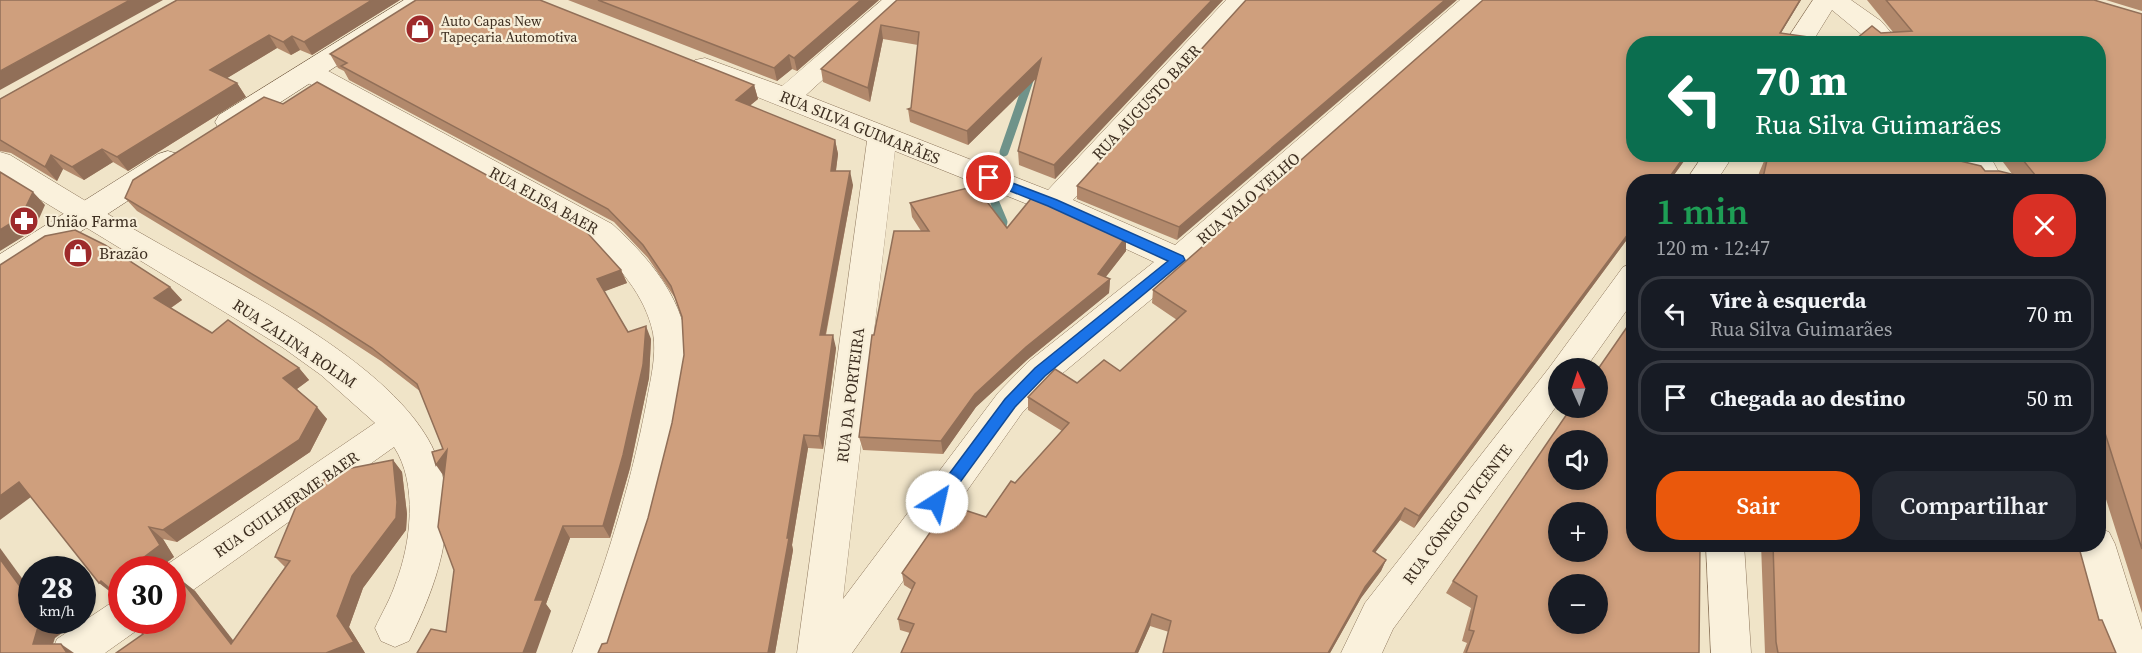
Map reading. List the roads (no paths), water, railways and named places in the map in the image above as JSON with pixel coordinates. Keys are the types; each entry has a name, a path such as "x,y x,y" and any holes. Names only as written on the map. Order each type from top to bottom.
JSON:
{"street":[{"path":"0,268 422,0"},
{"path":"786,98 897,0"},
{"name":"RUA AUGUSTO BAER","path":"1053,203 1240,0"},
{"name":"RUA VALO VELHO","path":"828,653 1010,403 1040,372 1178,260 1469,6 1473,0"},
{"path":"1802,36 1826,0"},
{"path":"1835,0 1880,36"},
{"name":"RUA SILVA GUIMARÃES","path":"679,55 1053,203 1178,260"},
{"name":"RUA ELISA BAER","path":"309,72 602,231 633,263 656,298 669,331 672,353 658,442 621,576 592,653"},
{"name":"RUA DA PORTEIRA","path":"817,653 882,137"},
{"name":"RUA ZALINA ROLIM","path":"0,162 290,338 363,389 399,425 415,449 421,467 426,501 425,538 421,565 413,590 395,628"},
{"path":"1574,358 1626,286"},
{"name":"RUA CÔNEGO VICENTE","path":"1360,653 1379,616 1548,392"},
{"name":"RUA GUILHERME BAER","path":"186,573 399,425"},
{"path":"1725,552 1731,653"},
{"path":"2098,552 2129,653"},
{"path":"71,653 108,628"}],"waterway":[{"path":"1004,152 1029,80 1026,76"},
{"path":"995,203 1003,222 999,236"}],"place":[{"name":"Auto Capas New Tapeçaria Automotiva","path":"420,29"},
{"name":"União Farma","path":"24,221"},
{"name":"Brazão","path":"78,253"}]}
